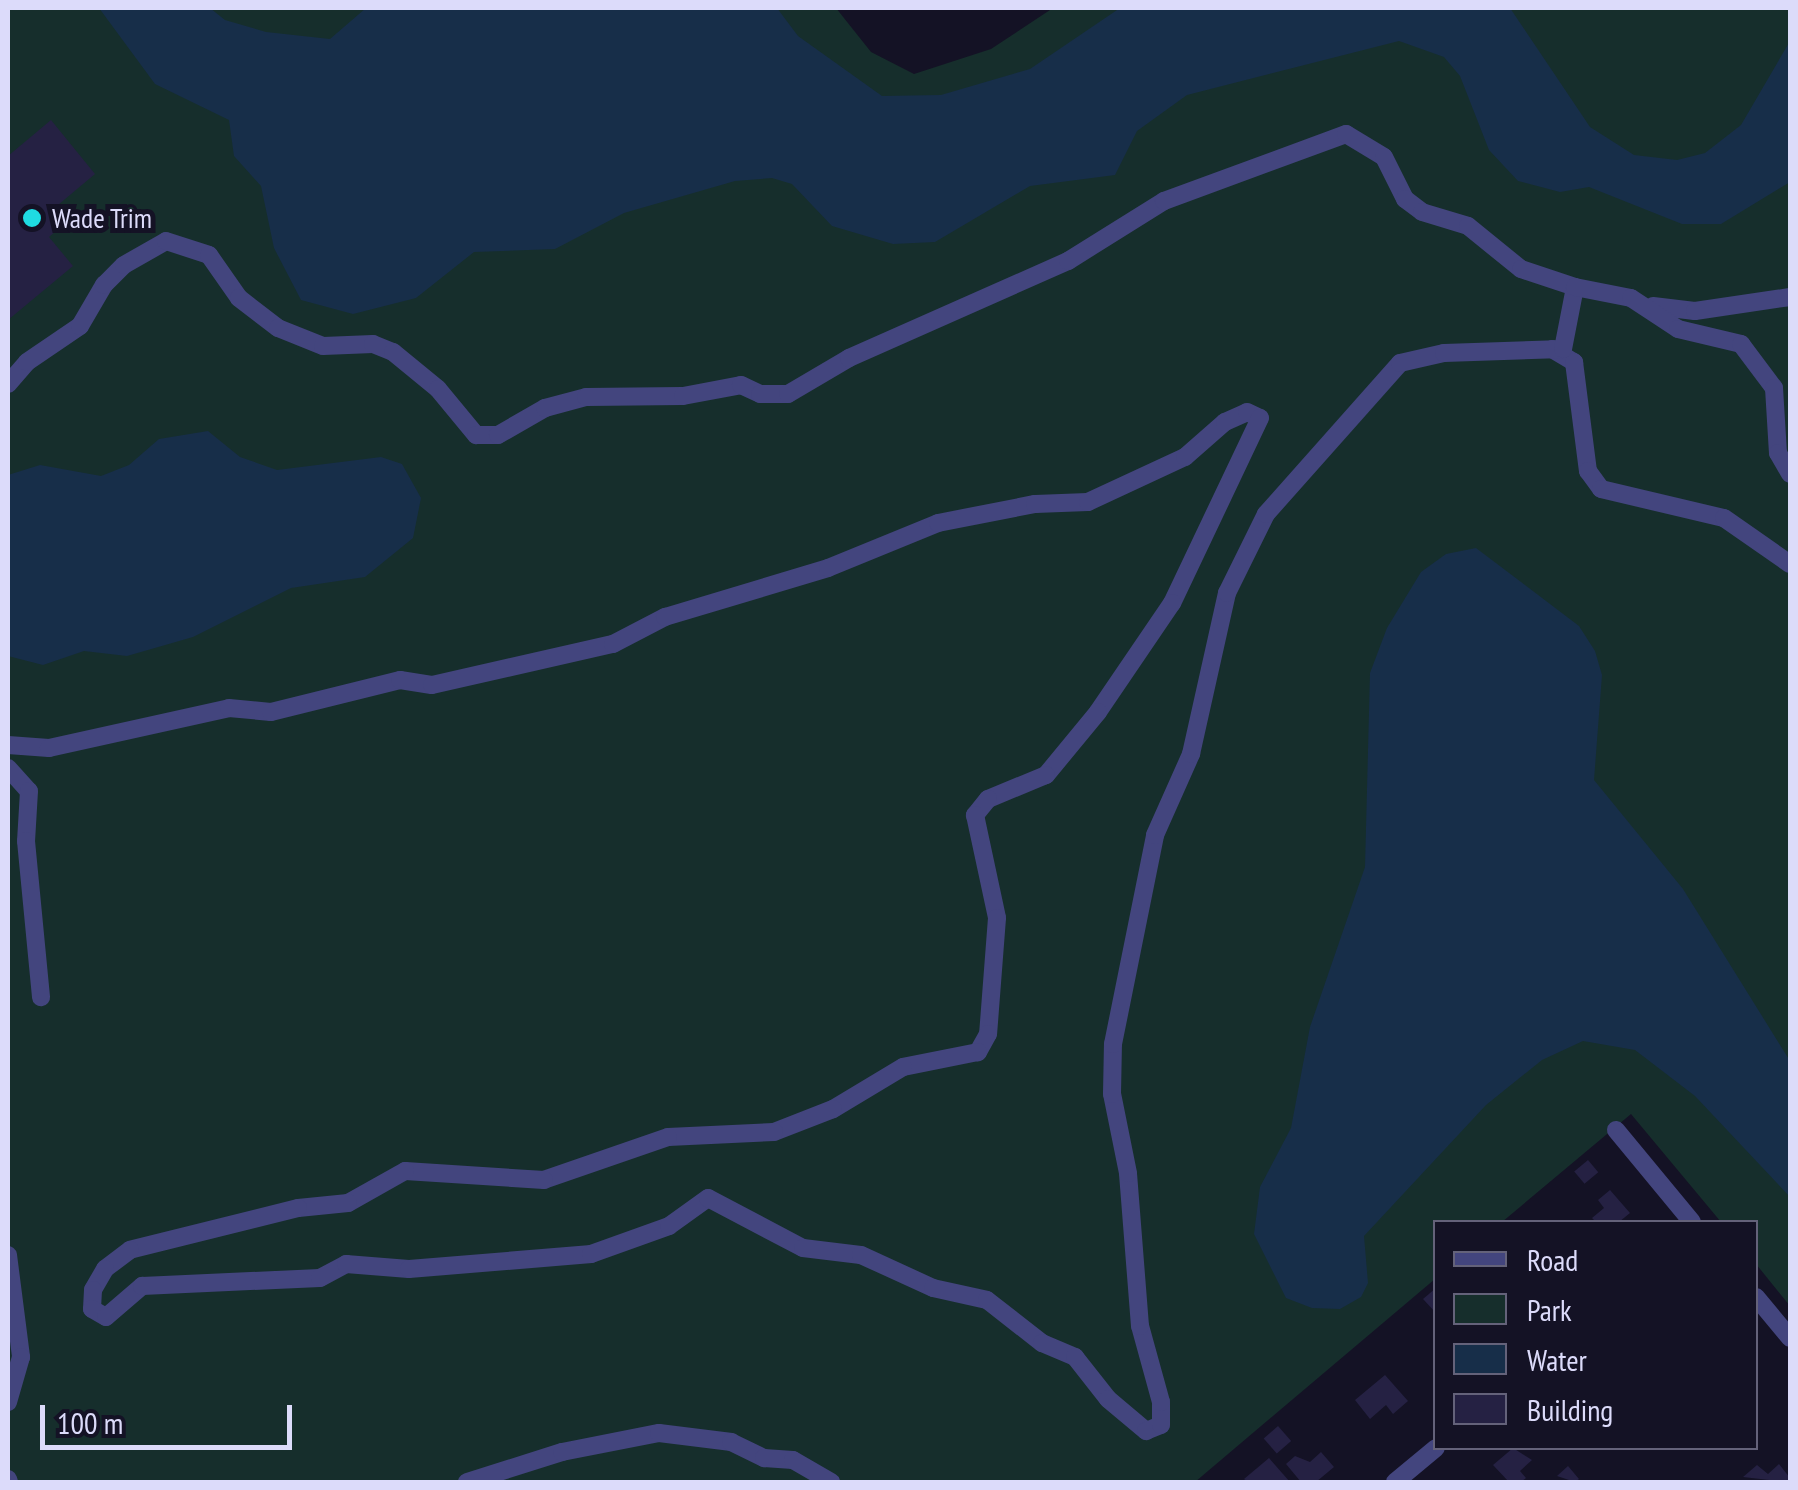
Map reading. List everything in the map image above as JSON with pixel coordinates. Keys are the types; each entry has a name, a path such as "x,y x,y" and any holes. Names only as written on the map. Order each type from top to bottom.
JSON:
{"street":[{"path":"8,384 27,362 80,326 104,285 124,265 166,242 208,255 239,298 278,328 323,346 373,344 393,352 438,389 476,435 498,435 545,408 586,396 683,396 741,385 760,394 788,394 848,358 1068,261 1164,201 1346,134 1384,157 1404,199 1422,212 1468,226 1521,269 1648,305 1695,310 1790,297"},
{"path":"8,745 49,748 230,708 270,712 400,680 432,684 614,644 664,618 828,568 938,524 1035,504 1088,502 1184,457 1224,422 1247,412 1260,418 1172,603 1098,712 1046,776 988,799 974,815 998,918 988,1034 978,1052 903,1067 800,1124 774,1132 668,1136 544,1180 406,1170 348,1203 298,1208 130,1250 105,1269 93,1290 92,1309 106,1317 142,1286 320,1278 346,1264 409,1269 591,1254 669,1226 708,1198 803,1248 861,1256 933,1288 988,1300 1042,1343 1075,1357 1108,1399 1146,1431 1161,1425 1161,1402 1140,1326 1128,1173 1113,1108 1114,1044 1155,835 1191,754 1227,593 1266,514 1400,363 1444,353 1552,350 1566,343 1575,287"},
{"path":"1648,305 1678,329 1722,336 1758,359 1774,388 1778,453 1790,474"},
{"path":"1552,350 1574,362 1588,472 1601,489 1724,518 1790,564"},
{"path":"8,768 29,791 26,841 41,997"},
{"path":"1616,1130 1690,1220"},
{"path":"8,1255 21,1357 8,1402"},
{"path":"1758,1299 1790,1338"},
{"path":"468,1482 562,1452 659,1433 731,1442 764,1458 794,1460 830,1482"},
{"path":"1395,1482 1434,1450"}],"green space":[{"path":"8,8 836,8 871,52 914,74 991,49 1053,8 1790,8 1790,1306 1758,1266 1758,1220 1719,1220 1631,1114 1504,1220 1433,1220 1433,1281 1195,1482 8,1482"}],"water":[{"path":"99,8 210,8 225,20 266,32 330,39 366,8 777,8 798,36 882,96 941,95 1030,69 1120,8 1510,8 1590,127 1634,155 1677,160 1705,153 1741,125 1790,41 1790,182 1721,224 1682,224 1589,187 1560,192 1518,181 1489,150 1460,76 1444,57 1399,41 1187,95 1137,131 1115,175 1030,186 935,242 893,244 832,226 792,184 772,178 735,181 624,213 555,249 474,252 416,298 353,314 301,300 274,248 261,186 234,156 229,120 155,84"},
{"path":"208,431 240,457 277,470 381,457 402,464 421,498 413,538 365,577 291,588 193,637 127,656 84,651 43,665 8,656 8,475 40,465 101,476 129,465 159,439"},
{"path":"1476,548 1579,626 1595,651 1602,675 1594,780 1683,889 1790,1061 1790,1197 1695,1096 1635,1050 1583,1041 1542,1060 1486,1105 1364,1236 1368,1283 1361,1297 1340,1309 1312,1308 1286,1298 1254,1234 1260,1187 1291,1128 1310,1027 1365,867 1370,673 1387,628 1421,572 1446,554"}],"building":[{"name":"Wade Trim","path":"51,120 95,174 52,210 63,225 49,237 73,266 8,320 8,156"},
{"path":"1588,1160 1598,1172 1584,1184 1574,1172"},
{"path":"1610,1190 1630,1213 1621,1220 1594,1220 1604,1208 1598,1200"},
{"path":"1433,1291 1433,1310 1423,1299"},
{"path":"1385,1375 1408,1401 1393,1414 1386,1405 1370,1419 1355,1400"},
{"path":"1278,1426 1291,1441 1277,1454 1264,1438"},
{"path":"1511,1450 1532,1460 1520,1471 1526,1478 1521,1482 1509,1482 1493,1465"},
{"path":"1321,1452 1334,1467 1316,1482 1301,1482 1286,1464 1295,1456 1310,1462"},
{"path":"1269,1458 1290,1482 1244,1479"},
{"path":"1779,1464 1790,1478 1786,1482 1743,1477 1757,1465 1768,1474"},
{"path":"1568,1466 1579,1479 1575,1482 1557,1476"}],"place":[{"name":"Wade Trim","path":"32,218"}]}
